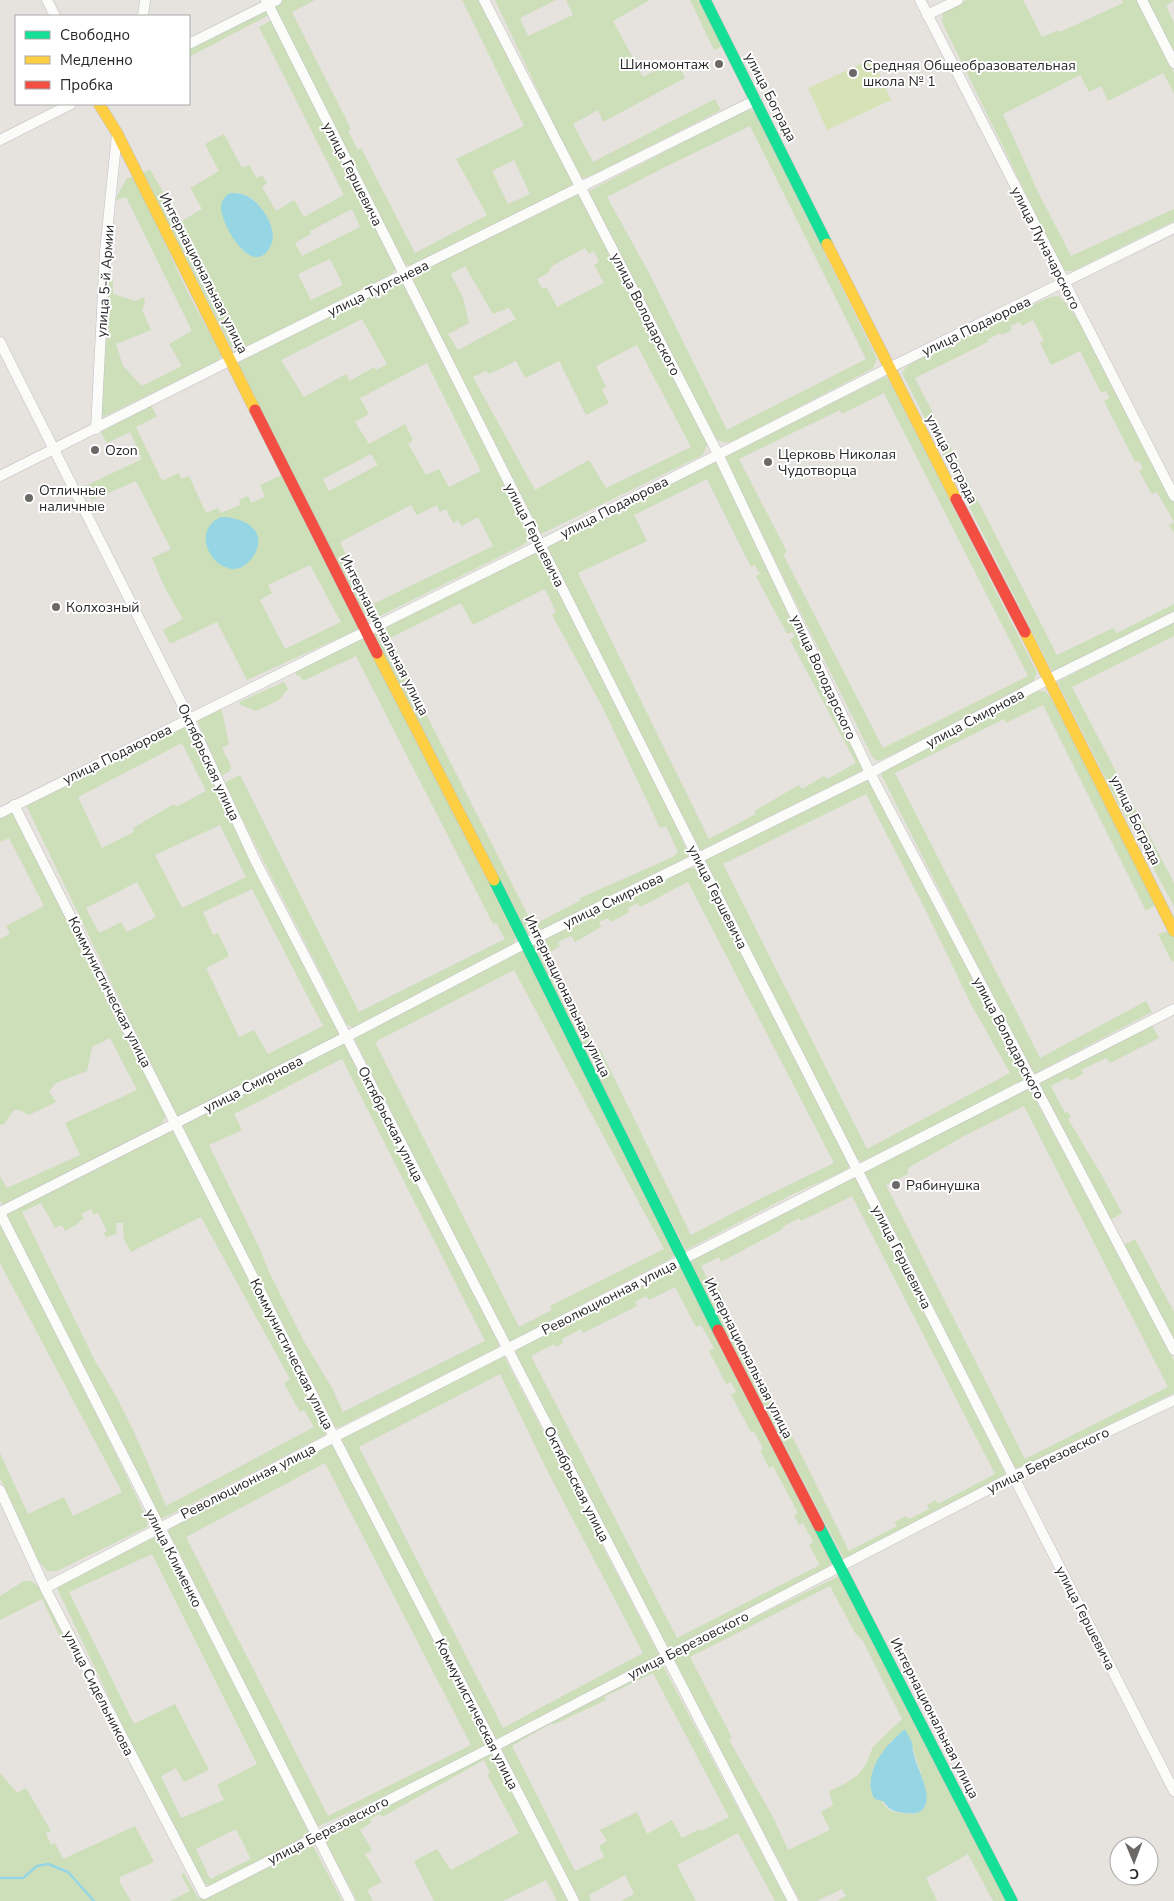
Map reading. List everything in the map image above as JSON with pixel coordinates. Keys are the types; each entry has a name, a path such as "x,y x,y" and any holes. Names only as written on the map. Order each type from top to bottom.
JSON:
{"street":[{"path":"47,0 54,15"},
{"path":"143,15 145,0"},
{"name":"улица Володарского","path":"484,0 718,454 870,773 1174,1350"},
{"name":"улица Бограда","path":"705,0 889,368 1049,679 1174,931"},
{"name":"улица Луначарского","path":"920,0 1174,496"},
{"path":"927,15 958,0"},
{"path":"1142,0 1174,64"},
{"path":"190,43 270,1"},
{"name":"улица Гершевича","path":"270,1 404,275 698,858 1174,1791"},
{"name":"улица Тургенева","path":"0,476 756,100"},
{"path":"0,140 68,105"},
{"name":"Интернациональная улица","path":"101,105 117,133 366,631 526,943 682,1260 1012,1901"},
{"name":"улица 5-й Армии","path":"96,429 105,252 117,133"},
{"name":"улица Подаюрова","path":"0,813 540,545 889,368 1174,228"},
{"name":"Октябрьская улица","path":"0,342 189,718 251,851 793,1901"},
{"name":"улица Смирнова","path":"0,1213 526,943 870,773 1174,616"},
{"name":"Коммунистическая улица","path":"14,805 334,1437 574,1901"},
{"name":"Революционная улица","path":"45,1588 158,1527 1174,1010"},
{"name":"улица Клименко","path":"0,1213 158,1527 350,1901"},
{"name":"улица Березовского","path":"204,1894 493,1747 1014,1476 1174,1400"},
{"name":"улица Сидельникова","path":"0,1490 45,1588 204,1894"}],"green space":[{"path":"283,0 315,0 292,12 351,129 348,131 358,150 361,148 415,253 487,215 456,159 524,126 462,0 485,0 573,182 570,189 413,265 405,265 275,8","holes":["514,160 530,194 508,204 492,171"]},
{"path":"495,0 556,0 520,18 528,36 573,15 566,0 650,0 613,21 643,77 676,60 685,78 603,122 598,110 573,124 593,162 715,99 721,110 591,176 582,178 577,173"},
{"path":"690,0 702,0 725,45 714,50"},
{"path":"967,0 1023,0 1042,37 1058,30 1060,32 1123,3 1122,0 1136,0 1174,73 1174,93 1163,73 1108,101 1101,86 1089,92 1080,75 1003,114 1036,188 1071,256 1174,209 1174,221 1073,271 1065,271 1062,268 942,22 943,13"},
{"path":"1147,0 1174,0 1166,6 1174,23 1174,53"},
{"path":"263,11 269,15 190,56 190,48"},
{"path":"272,20 396,268 392,274 234,353 143,173 150,169 180,222 202,209 190,188 219,171 205,144 224,134 242,168 249,165 257,178 262,175 267,183 262,187 276,211 294,200 304,217 344,195 259,27","holes":["230,193 251,197 259,205 268,220 271,228 271,244 260,257 244,252 229,231","352,209 360,227 302,256 295,243 311,234 310,231","330,259 343,285 311,300 298,274"]},
{"path":"872,59 891,100 827,130 808,88"},
{"path":"754,111 877,359 873,368 868,371 734,441 724,442 719,441 712,434 589,191 742,112","holes":["750,126 866,359 727,430 648,271 607,197"]},
{"path":"134,177 188,293 222,356 216,362 101,418 109,281 113,281 113,294 136,301 144,297 145,302 142,310 151,330 116,344 123,366 142,386 182,366 169,344 192,331 126,197 115,200 127,178"},
{"path":"575,195 581,195 634,293 707,444 703,455 541,534 538,532 411,279 414,275","holes":["585,248 589,254 594,251 599,262 594,265 604,283 557,307 546,287 542,289 537,279 548,273 552,266","465,266 493,314 509,308 516,319 458,350 448,334 469,323 463,298 451,274","637,345 691,447 606,488 589,460 535,490 473,377 486,371 489,374 516,361 525,378 559,361 586,415 609,403 602,390 606,387 596,366"]},
{"path":"402,281 529,533 528,540 519,547 372,620 367,619 238,367 239,360","holes":["362,319 387,364 376,370 374,367 350,381 346,374 304,397 281,360","427,363 481,471 449,487 439,469 426,475 408,444 413,440 405,424 369,444 355,422 369,414 360,398","371,454 378,465 329,491 323,479","411,505 417,515 437,505 440,512 446,509 453,523 458,520 462,526 478,517 493,546 371,605 340,542"]},
{"path":"1058,296 1068,305 1086,333 1174,503 1174,522 1157,492 1152,494 1139,471 1143,468 1139,461 1135,462 1104,401 1110,398 1106,391 1101,393 1080,351 1051,365 1040,343 1044,341 1033,320 1022,326 1020,322 1010,326 1012,330 1002,335 1000,333 987,340 988,342 915,378 1057,655 1113,628 1117,633 1174,604 1174,611 1056,671 1052,671 902,373 907,366 919,359 1050,297"},
{"path":"885,377 888,378 1037,673 1033,682 930,737 878,761 873,758 723,456","holes":["884,393 1028,676 883,748 783,554 787,552 739,459 840,410 842,414"]},
{"path":"151,406 157,416 136,427 162,481 179,473 181,479 189,476 206,513 218,508 221,513 240,505 239,500 248,496 251,503 265,497 260,485 282,475 359,629 247,680 217,622 170,644 163,630 183,619 165,588 152,558 171,549 136,481 92,500 85,486 142,459 130,432 107,443 101,432","holes":["310,565 341,622 285,649 260,600 272,593 268,585"]},
{"path":"716,460 866,769 700,851 546,546","holes":["707,479 751,567 755,565 760,574 756,576 787,634 792,632 795,636 790,640 856,763 827,779 824,776 802,789 799,785 754,811 756,814 709,839 578,573 647,541 634,515"]},
{"path":"1174,522 1174,533 1169,525"},
{"path":"535,550 540,552 664,800 689,855 688,858 530,935 528,934 371,632","holes":["545,589 556,612 552,615 602,706 660,828 666,826 678,852 673,857 580,898 581,900 533,925 388,639 461,603 473,625"]},
{"path":"1174,622 1174,636 1072,687 1174,883 1174,906 1118,803 1058,683"},
{"path":"364,637 517,936 514,944 355,1028 347,1025 224,783 240,775 359,1012 505,939 496,923 493,924 356,656 303,681 299,675 296,676 296,671"},
{"path":"284,682 288,689 279,700 256,711 241,705 239,702"},
{"path":"1044,691 1050,696 1155,905 1146,911 1043,705 1006,723 1004,719 895,773 1040,1058 1146,1001 1152,1012 1033,1073 882,776 882,772 1035,692"},
{"path":"221,707 229,744 222,748 231,766 230,771 221,776 198,720"},
{"path":"183,727 189,728 342,1036 176,1117 25,803","holes":["182,743 206,791 176,807 174,804 133,828 134,832 102,848 78,797","220,825 246,877 182,908 155,855","137,882 156,917 127,932 121,922 99,933 86,908","252,889 323,1026 268,1054 254,1030 239,1037 206,968 229,956 218,933 213,935 203,912"]},
{"path":"867,775 1024,1075 1022,1082 862,1162 855,1158 705,863 706,859","holes":["866,794 972,1006 1010,1073 867,1149 723,864"]},
{"path":"14,807 165,1113 161,1124 3,1206 0,1200 0,1176 7,1188 80,1155 65,1123 137,1090 110,1038 92,1047 87,1071 56,1083 49,1091 56,1102 29,1115 19,1110 14,1110 4,1124 0,1125 0,939 10,934 6,926 44,906 9,838 0,842 0,815"},
{"path":"688,868 698,869 850,1166 845,1171 795,1193 686,1250 533,949 534,943","holes":["688,882 834,1163 691,1235 600,1049 595,1051 588,1039 593,1036 573,1001 570,1002 547,954 560,946 558,942 571,936 575,942 601,927 599,922 608,918 611,922 629,912 628,908 638,903 640,907"]},
{"path":"1170,932 1174,937 1174,961 1172,962 1158,934"},
{"path":"522,948 674,1255 670,1259 509,1342 396,1124 354,1038","holes":["514,970 664,1249 550,1306 552,1310 519,1327 375,1042"]},
{"path":"1151,1024 1159,1038 1110,1063 1106,1058 1081,1070 1083,1074 1070,1081 1068,1077 1051,1086 1065,1113 1068,1112 1071,1117 1068,1119 1122,1213 1109,1221 1037,1084"},
{"path":"345,1041 499,1344 498,1348 338,1428 334,1426 179,1123","holes":["342,1059 485,1341 343,1412 269,1272 259,1247 209,1145 242,1130 234,1114"]},
{"path":"1028,1089 1032,1093 1174,1361 1174,1393 1020,1468 1015,1467 864,1171","holes":["1024,1106 1168,1387 1025,1459 886,1185 908,1174 908,1168 964,1136"]},
{"path":"172,1129 326,1435 161,1519 5,1212","holes":["41,1203 55,1228 62,1225 65,1231 84,1219 81,1214 91,1209 94,1215 98,1213 107,1231 104,1233 106,1237 117,1234 116,1223 123,1223 124,1239 131,1252 201,1217 290,1379 284,1383 300,1412 304,1410 314,1427 166,1506 125,1414 95,1361 22,1212"]},
{"path":"855,1177 1005,1472 1004,1477 844,1559 688,1261","holes":["852,1196 995,1474 938,1504 936,1500 927,1505 929,1509 909,1519 906,1516 895,1522 897,1526 849,1551 796,1444 720,1301 724,1299 712,1275 707,1278 701,1266 719,1257 721,1262 783,1229 782,1227 799,1218 801,1221"]},
{"path":"0,1225 101,1423 148,1521 147,1527 57,1571 47,1571 38,1560 0,1478 0,1453 28,1514 64,1497 73,1516 122,1492 0,1263"},
{"path":"1135,1239 1174,1312 1174,1344 1122,1246"},
{"path":"681,1265 832,1561 829,1569 668,1650 516,1354 517,1349","holes":["675,1287 696,1327 701,1325 714,1348 709,1351 726,1384 731,1382 736,1392 731,1395 751,1432 754,1431 763,1449 760,1450 769,1468 773,1466 798,1513 794,1515 799,1525 803,1523 813,1542 809,1545 820,1565 677,1638 531,1356 554,1344 556,1347 563,1343 562,1339 581,1329 583,1333 637,1306 635,1302 646,1296 649,1300"]},
{"path":"504,1356 659,1655 499,1740 495,1740 396,1550 341,1439","holes":["500,1374 547,1470 643,1653 503,1728 359,1447"]},
{"path":"332,1443 488,1744 411,1784 317,1827 168,1531","holes":["325,1463 471,1745 328,1816 186,1537"]},
{"path":"157,1536 214,1641 310,1835 211,1886 204,1884 135,1752 56,1586","holes":["152,1554 257,1764 217,1785 224,1800 181,1818 161,1776 176,1768 184,1782 209,1770 175,1704 134,1724 69,1592","236,1829 251,1859 210,1879 196,1849"]},
{"path":"839,1576 1012,1901 993,1901 968,1854 926,1878 937,1901 837,1901 846,1896 842,1889 817,1901 800,1901 672,1658","holes":["830,1586 855,1633 863,1641 902,1719 873,1747 865,1766 858,1775 829,1791 833,1805 821,1812 830,1830 788,1850 773,1817 729,1740 732,1738 690,1657","892,1740 912,1743 922,1781 915,1814 900,1813 887,1808 881,1799 872,1771"]},
{"path":"24,1581 31,1581 43,1590 67,1638 62,1641 42,1599 0,1620 0,1596"},
{"path":"661,1662 787,1901 775,1901 738,1833 677,1865 696,1901 621,1901 634,1894 625,1875 589,1895 591,1901 574,1901 498,1748","holes":["653,1673 729,1817 682,1838 672,1820 647,1834 637,1812 600,1830 607,1841 599,1846 604,1857 575,1871 512,1746 552,1723 553,1725 606,1700 604,1697"]},
{"path":"490,1752 570,1901 557,1901 546,1880 503,1901 434,1901 414,1861 437,1849 451,1870 519,1833 487,1774 490,1772 484,1760 382,1817 380,1814 370,1819 371,1823 360,1830 372,1850 365,1854 382,1882 367,1890 373,1901 357,1901 323,1837"},
{"path":"0,1773 17,1793 26,1788 51,1831 46,1833 51,1845 55,1843 63,1859 135,1826 154,1862 120,1877 120,1883 131,1901 0,1901"},
{"path":"311,1842 342,1901 170,1901 190,1891 181,1875 184,1873 198,1898"}],"water":[{"path":"230,193 250,197 257,203 269,220 273,239 264,255 256,257 248,254 233,238 221,208 224,199"},
{"path":"221,517 238,519 245,522 256,532 258,546 254,555 244,566 233,569 222,566 213,558 207,548 206,536 210,525"},
{"path":"905,1729 911,1741 914,1757 925,1786 927,1800 923,1809 914,1813 901,1813 892,1810 883,1801 874,1798 871,1789 873,1771 880,1755"}],"waterway":[{"path":"0,1878 23,1878 37,1866 48,1864 68,1872 94,1901"}],"traffic: fast":[{"path":"705,0 827,244"},
{"path":"494,880 718,1330"},
{"path":"819,1526 1012,1901"}],"traffic: slow":[{"path":"100,105 117,133 255,410"},
{"path":"827,244 956,499"},
{"path":"1025,632 1174,931"},
{"path":"377,653 494,880"}],"traffic: jam":[{"path":"255,410 377,653"},
{"path":"956,499 1025,632"},
{"path":"718,1330 819,1526"}],"place":[{"name":"Шиномонтаж","path":"719,64"},
{"name":"Средняя Общеобразовательная школа № 1","path":"853,73"},
{"name":"Ozon","path":"95,450"},
{"name":"Церковь Николая Чудотворца","path":"768,462"},
{"name":"Отличные наличные","path":"29,498"},
{"name":"Колхозный","path":"56,607"},
{"name":"Рябинушка","path":"896,1185"}]}
